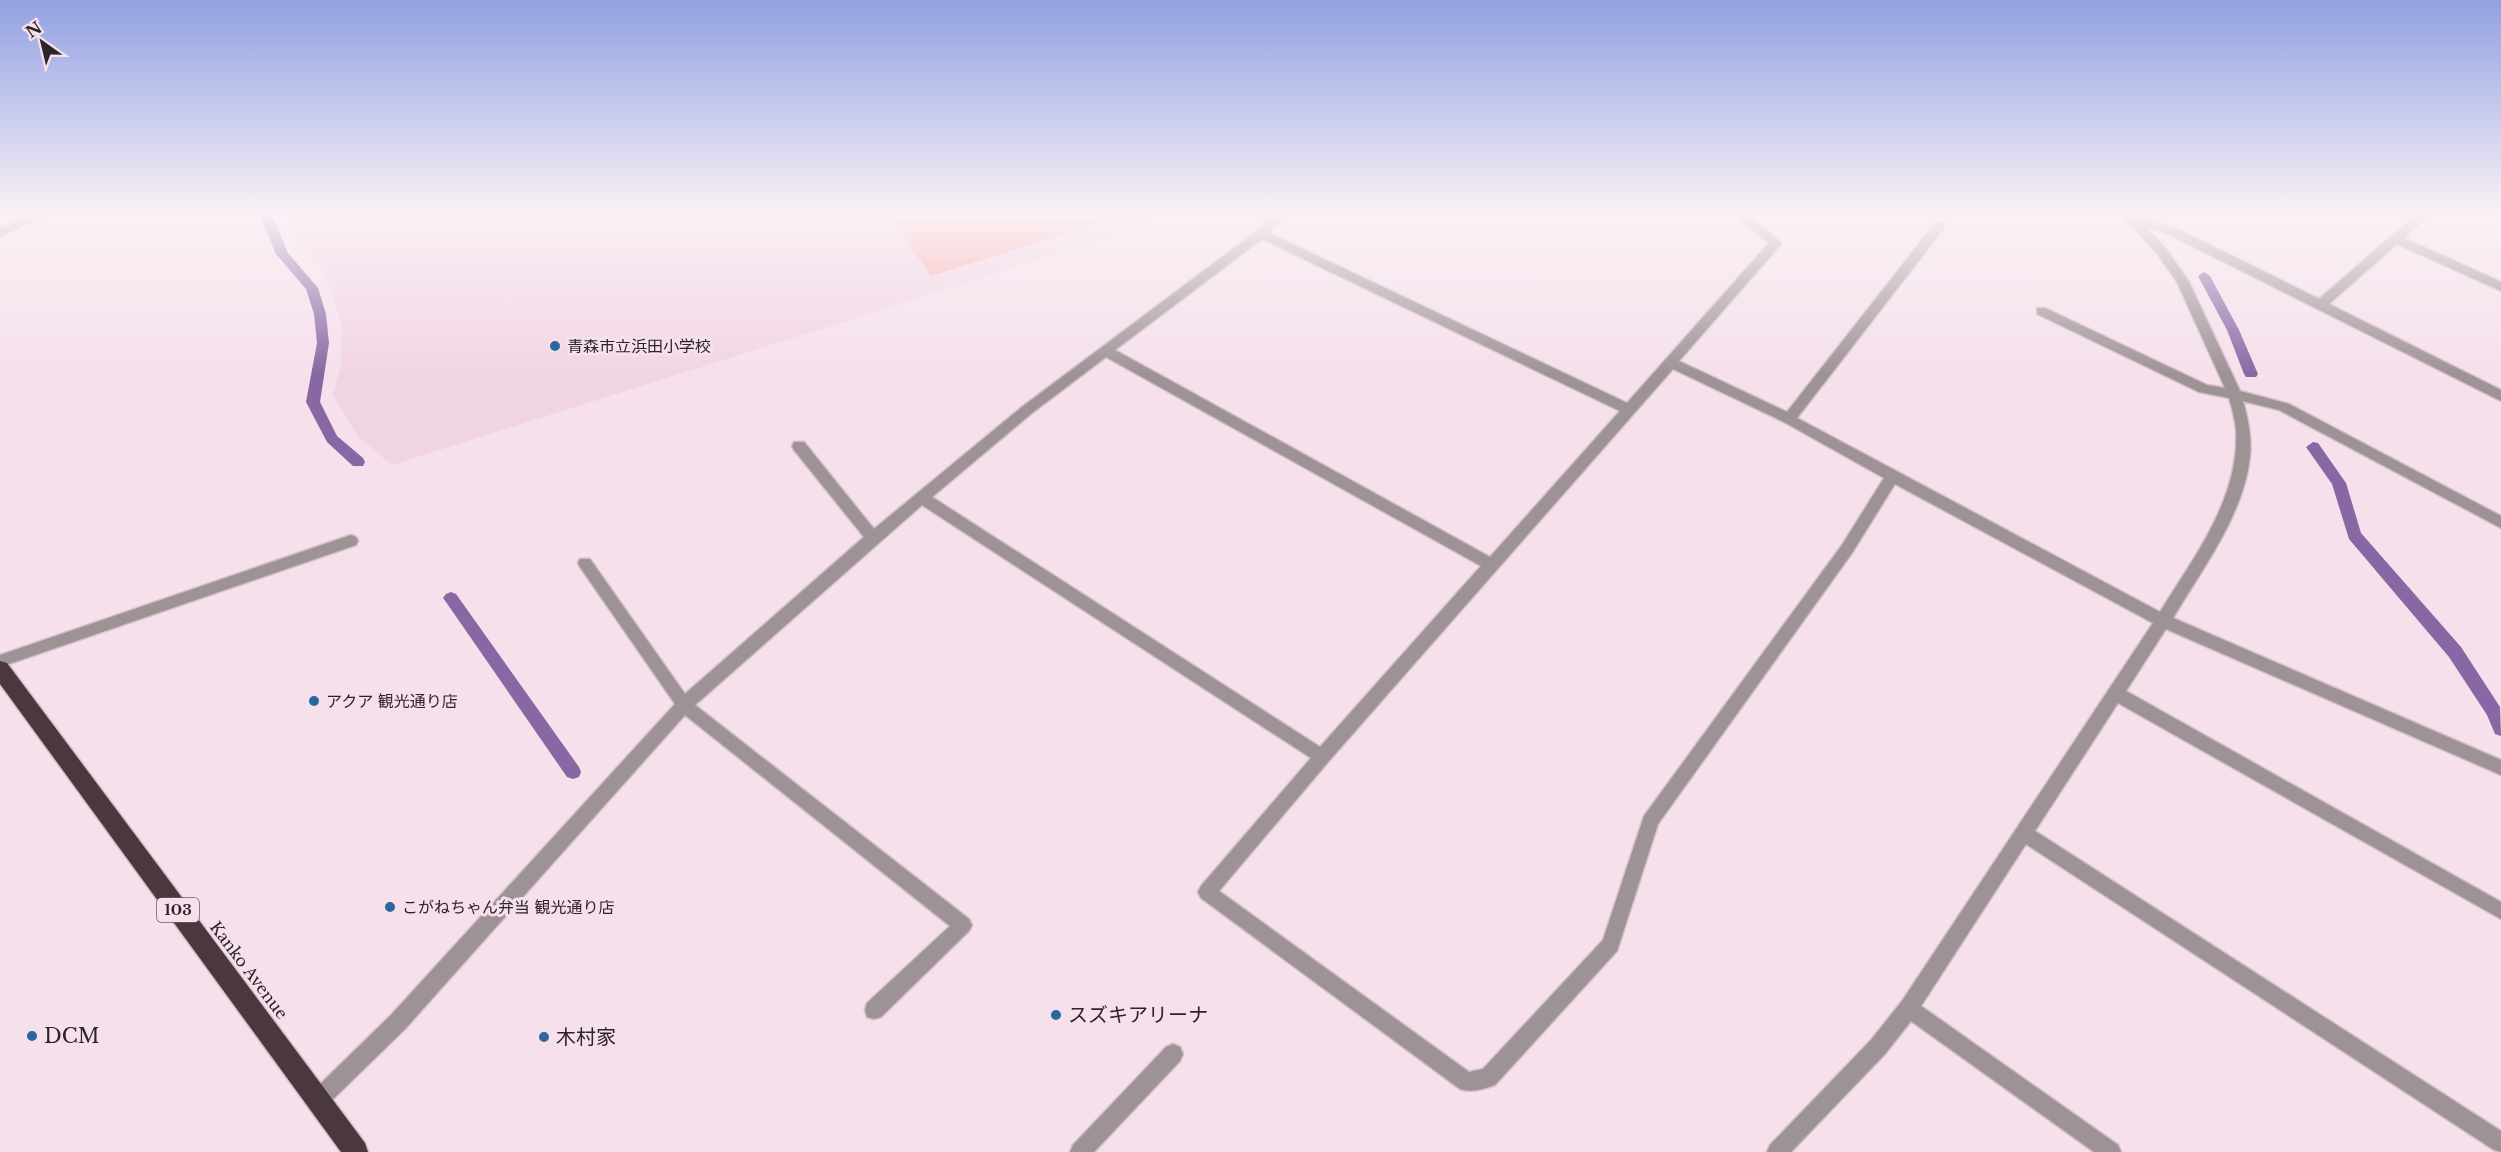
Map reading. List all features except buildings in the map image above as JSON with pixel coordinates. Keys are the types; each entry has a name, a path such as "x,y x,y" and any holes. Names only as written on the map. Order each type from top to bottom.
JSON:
{"highway":[{"name":"Kanko Avenue","path":"0,669 356,1152"}],"street":[{"path":"318,1100 398,1022 684,705 873,538 1027,410 1218,267"},
{"path":"1330,267 1630,410"},
{"path":"1755,267 1322,757 1207,892 1467,1082 1488,1078 1611,945 1650,821 1847,549 1892,476"},
{"path":"1789,419 1907,267"},
{"path":"1777,1152 1878,1047 1909,1008 2163,621 2215,535 2236,489 2242,456 2243,428 2235,395 2182,282 2172,267"},
{"path":"2244,267 2501,396"},
{"path":"2320,305 2362,267"},
{"path":"2457,267 2501,287"},
{"path":"2041,311 2204,389 2284,407 2501,523"},
{"path":"1106,351 1492,566"},
{"path":"1672,363 1789,419 2163,621 2501,768"},
{"path":"799,446 873,538"},
{"path":"922,498 1322,757"},
{"path":"0,661 351,541"},
{"path":"585,563 684,705 963,925 874,1010"},
{"path":"2115,693 2501,911"},
{"path":"2024,834 2501,1143"},
{"path":"1909,1008 2112,1152"},
{"path":"1080,1152 1173,1054"}],"shaded area":[{"name":"青森市立浜田小学校","path":"318,267 1017,267 392,465 358,437 333,395 341,365 342,327 332,290"},
{"path":"925,267 960,267 931,276"}],"waterway":[{"path":"293,267 312,288 320,314 323,343 313,402 332,439 358,462"},
{"path":"2204,276 2233,330 2251,374"},
{"path":"2313,447 2339,483 2354,535 2455,652 2494,712 2501,729"},
{"path":"451,598 573,772"}],"place":[{"name":"青森市立浜田小学校","path":"555,346"},
{"name":"アクア 観光通り店","path":"314,701"},
{"name":"こがねちゃん弁当 観光通り店","path":"390,907"},
{"name":"スズキアリーナ","path":"1056,1015"},
{"name":"DCM","path":"32,1036"},
{"name":"木村家","path":"544,1037"}]}
